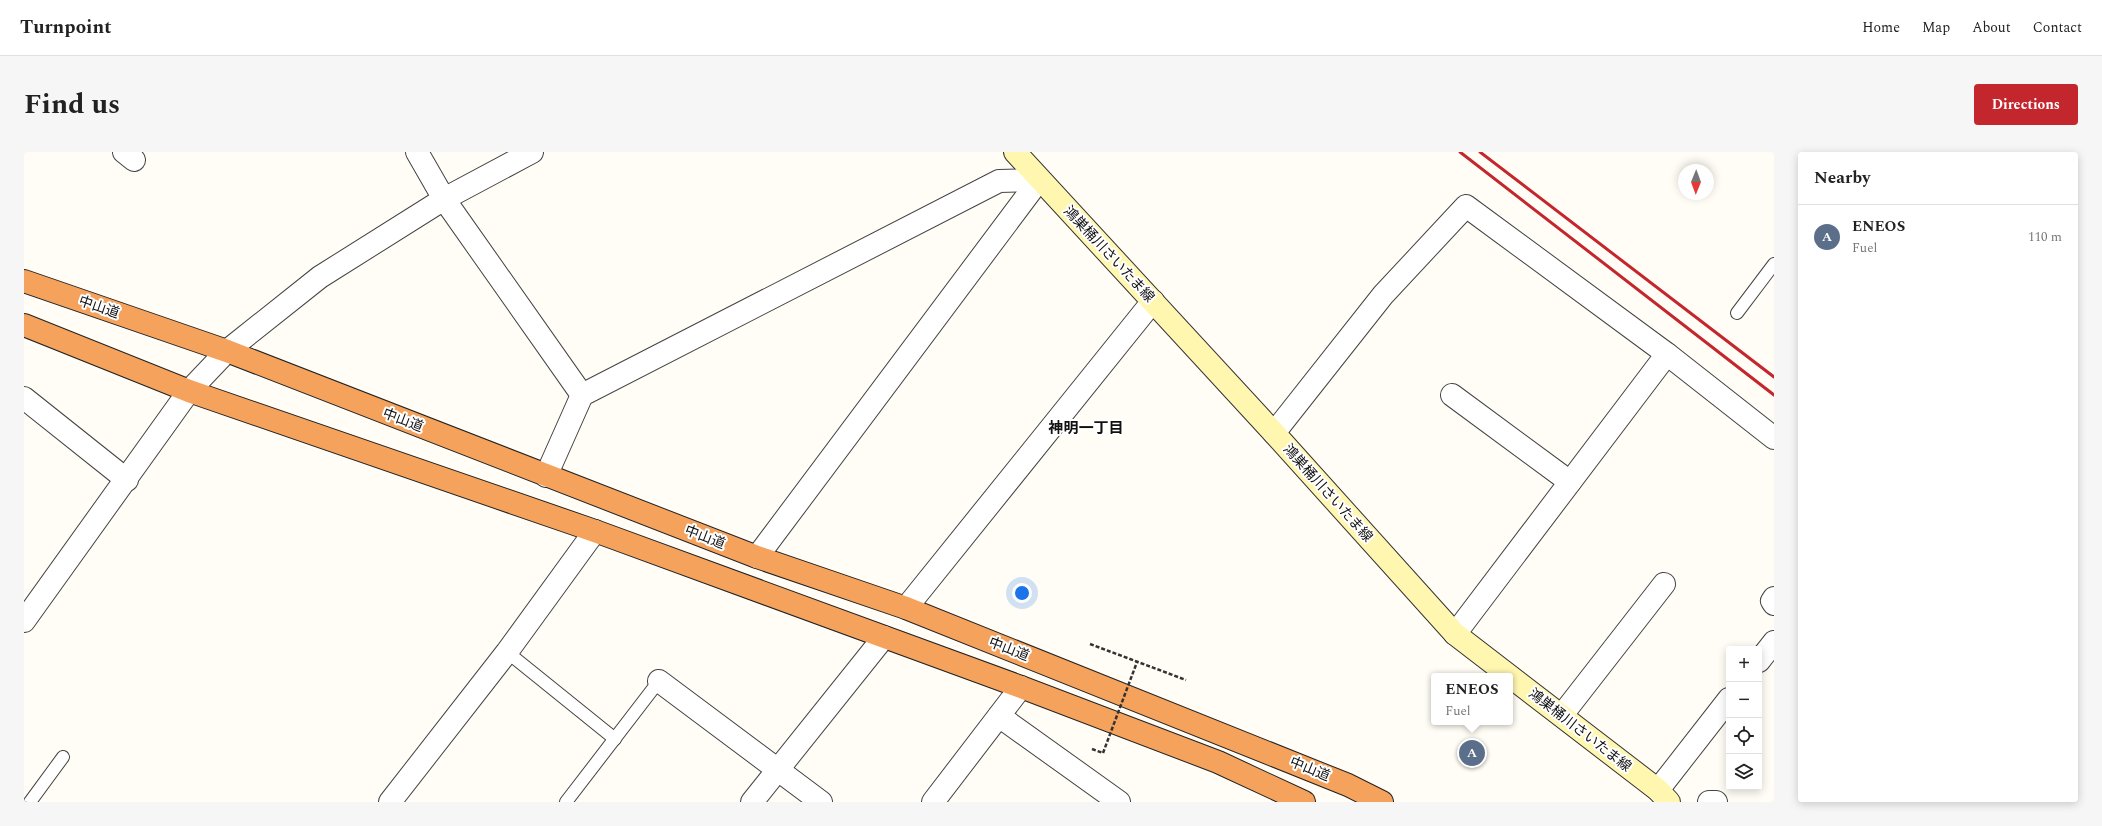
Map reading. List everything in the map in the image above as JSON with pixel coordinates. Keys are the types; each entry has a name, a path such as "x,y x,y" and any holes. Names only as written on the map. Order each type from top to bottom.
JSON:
{"highway":[{"name":"中山道","path":"24,282 227,351 757,557 906,608 1326,776 1382,802"},
{"path":"24,325 189,391 595,531 1021,687 1218,762 1304,802"}],"main road":[{"name":"鴻巣桶川さいたま線","path":"1015,152 1039,180 1274,433 1455,634 1507,673"},
{"name":"鴻巣桶川さいたま線","path":"1513,678 1664,796"}],"street":[{"path":"416,152 444,199 582,395"},
{"path":"24,621 127,480 189,391 227,351 320,277 444,199 532,152"},
{"path":"546,476 582,395 999,181 1039,180"},
{"path":"757,557 1039,180"},
{"path":"1274,433 1383,295 1466,206 1667,354 1774,438"},
{"path":"906,608 1153,301"},
{"path":"1455,634 1667,354"},
{"path":"1452,395 1570,482"},
{"path":"24,398 127,480"},
{"path":"390,802 507,652 595,531"},
{"path":"1562,715 1664,584"},
{"path":"1774,598 1772,601 1774,604"},
{"path":"752,802 884,637"},
{"path":"1762,657 1774,642"},
{"path":"659,681 820,802"},
{"path":"933,802 1021,687"},
{"path":"1664,796 1726,704"},
{"path":"999,716 1117,801"},
{"path":"1709,802 1716,802"}],"lane":[{"path":"1737,313 1774,264"},
{"path":"507,652 615,739"},
{"path":"566,802 659,681"},
{"path":"30,802 63,757"}],"path":[{"path":"1090,644 1186,680"},
{"path":"1103,753 1137,662"}],"railway":[{"path":"1460,152 1774,395"},
{"path":"1480,152 1774,377"}],"place":[{"name":"ENEOS","path":"1472,753"}],"district":[{"name":"神明一丁目","path":"1086,428"}]}
